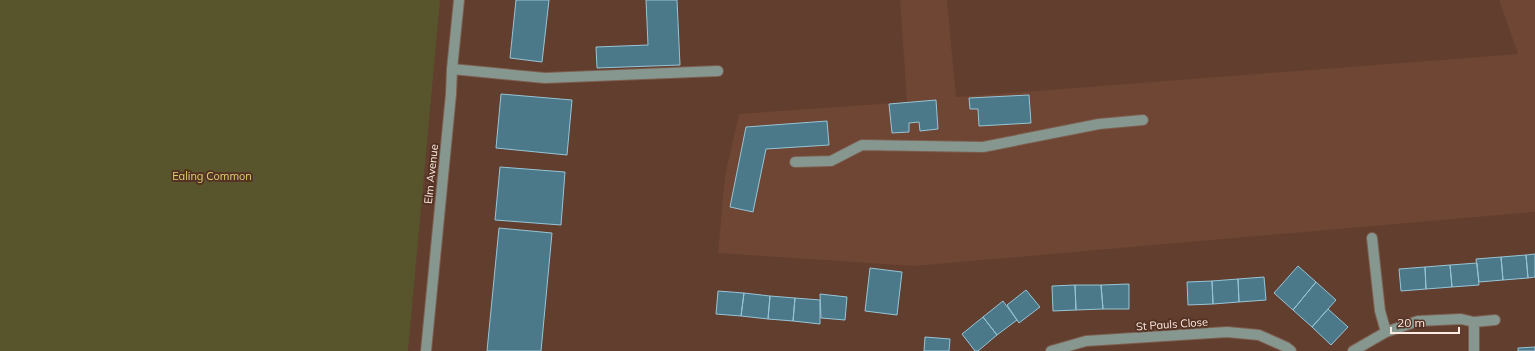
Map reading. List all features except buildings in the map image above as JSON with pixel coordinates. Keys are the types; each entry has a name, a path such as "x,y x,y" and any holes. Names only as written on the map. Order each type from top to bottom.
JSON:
{"street":[{"name":"Elm Avenue","path":"426,351 451,102 452,69 459,0"},
{"path":"452,69 546,78 718,71"},
{"path":"795,162 831,161 862,145 983,147 1099,124 1143,120"},
{"path":"1372,238 1380,310 1386,332"},
{"path":"1353,351 1386,332 1418,321 1461,319 1474,322 1495,320"},
{"path":"1474,322 1474,351"},
{"name":"St Pauls Close","path":"1051,351 1086,341 1227,332 1259,335 1286,347 1291,351"}],"shaded area":[{"path":"900,0 947,0 956,97 1518,54 1499,0 1535,0 1535,212 914,266 718,253 725,176 739,114 907,102"}],"green space":[{"name":"Ealing Common","path":"0,0 440,0 408,351 0,351"}]}
